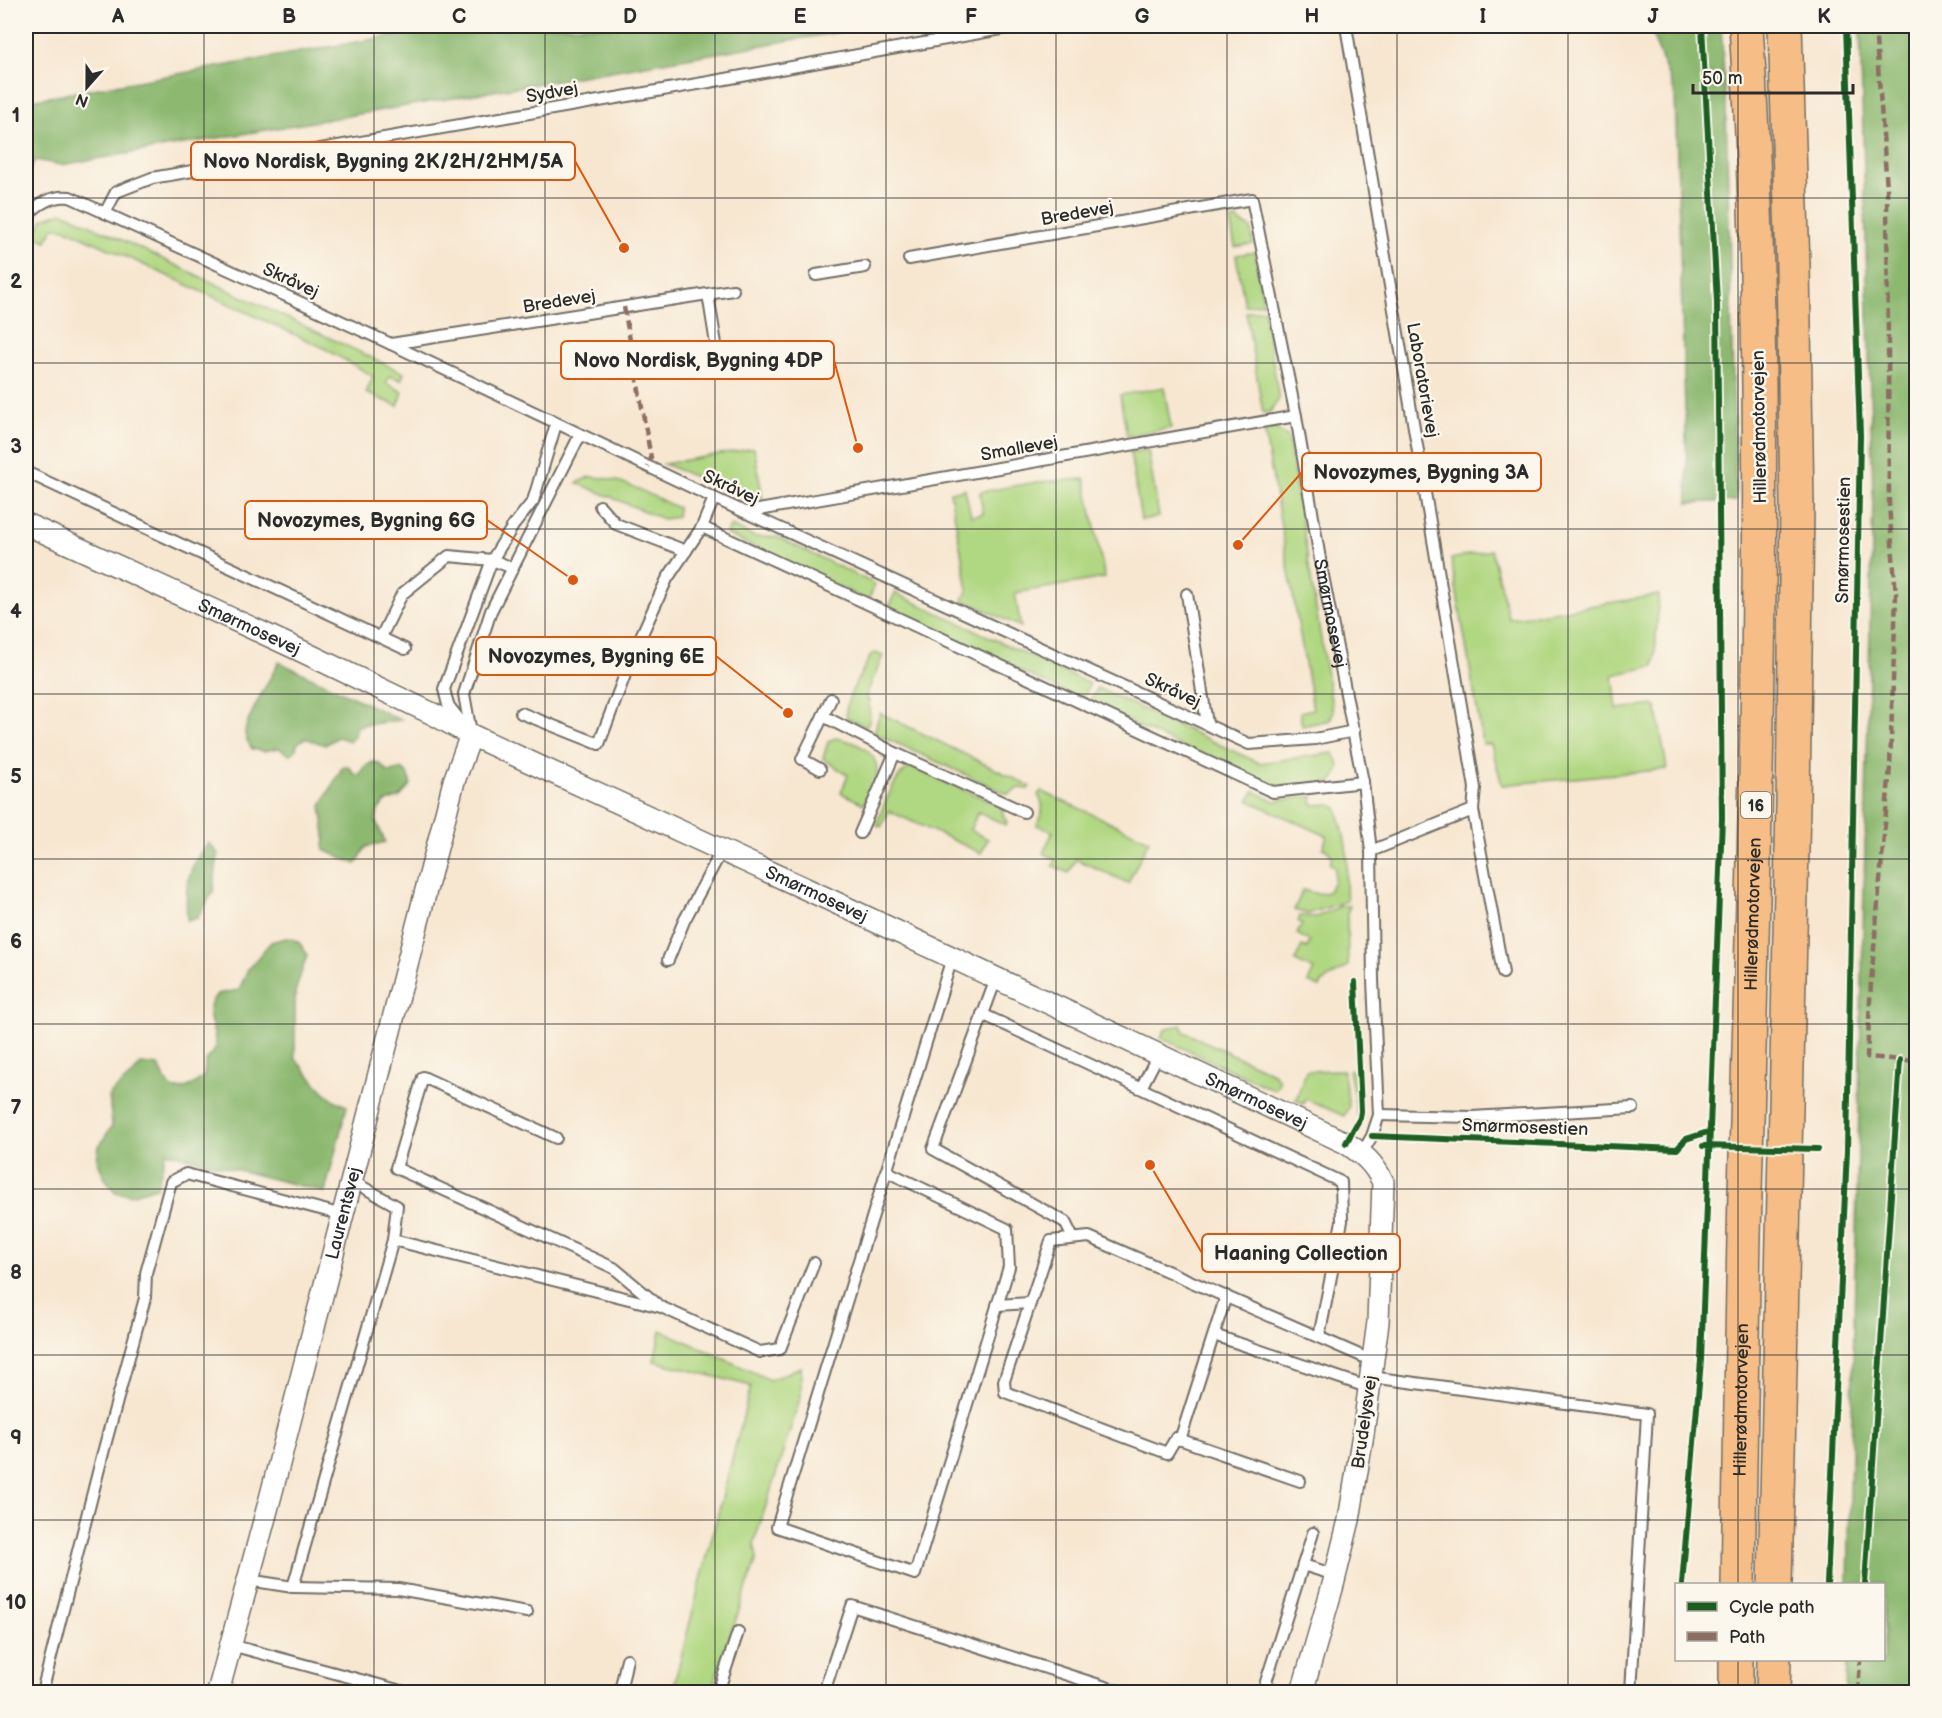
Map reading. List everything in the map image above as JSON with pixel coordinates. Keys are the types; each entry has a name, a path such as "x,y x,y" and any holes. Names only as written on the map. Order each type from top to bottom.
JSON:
{"highway":[{"name":"Hillerødmotorvejen","path":"1738,1583 1744,1211 1756,804 1760,505 1756,269 1746,26"},
{"name":"Hillerødmotorvejen","path":"1775,1583 1793,804 1797,506 1793,266 1785,26"},
{"path":"1736,1661 1736,1692"},
{"path":"1773,1692 1774,1661"}],"street":[{"name":"Smørmosevej","path":"26,524 303,652 435,715 471,735 722,850 1346,1143 1362,1153"},
{"name":"Laurentsvej","path":"218,1692 454,782 471,735"},
{"name":"Brudelysvej","path":"1302,1692 1349,1520 1378,1322 1383,1182 1374,1165 1362,1153"}],"lane":[{"name":"Sydvej","path":"105,213 116,192 152,178 1018,26"},
{"name":"Laboratorievej","path":"1347,26 1475,788 1473,810 1503,973"},
{"name":"Skråvej","path":"26,217 36,205 60,196 70,197 391,344 714,498 1250,744 1315,739 1354,731"},
{"name":"Bredevej","path":"909,259 1252,199"},
{"name":"Smørmosevej","path":"1252,199 1296,416 1321,565 1354,731 1371,851 1373,980 1379,1115 1372,1136 1362,1153"},
{"path":"816,275 865,267"},
{"name":"Bredevej","path":"391,344 733,290"},
{"path":"708,294 720,369"},
{"name":"Smallevej","path":"747,512 1296,416"},
{"name":"Smørmosevej","path":"471,735 448,705 444,689 492,560 513,526 533,501 556,424"},
{"path":"471,735 464,694 491,611 580,435"},
{"path":"26,472 405,649"},
{"path":"521,713 599,744 632,656 667,579 702,527 714,498"},
{"path":"600,506 616,524 686,551"},
{"path":"702,527 1273,792 1363,782"},
{"path":"381,637 402,594 449,556 492,560 513,568"},
{"path":"1187,594 1207,724"},
{"path":"820,769 802,759 831,699"},
{"path":"823,716 895,753 1024,812"},
{"path":"860,833 895,753"},
{"path":"1371,851 1473,810"},
{"path":"668,960 684,921 722,850"},
{"path":"886,1172 1007,1228 1009,1267 915,1574 777,1527 886,1172 952,958"},
{"path":"996,979 933,1149 1065,1222 1073,1239"},
{"path":"982,1014 1341,1182 1342,1221 1319,1337"},
{"path":"1141,1088 1158,1056"},
{"path":"556,1138 423,1077 396,1168 614,1269 661,1307"},
{"path":"1379,1115 1472,1117 1633,1108"},
{"path":"42,1692 145,1298 146,1273 171,1182 186,1174 343,1215"},
{"path":"293,1587 393,1240 397,1206 352,1181"},
{"path":"1300,1481 1176,1438 1167,1453 1005,1392 1004,1381 1051,1241 1089,1237 1319,1337 1371,1375"},
{"path":"393,1240 661,1307 759,1352 780,1348 814,1263"},
{"path":"1180,1440 1226,1296"},
{"path":"997,1305 1030,1303"},
{"path":"1214,1335 1371,1375 1647,1414 1631,1692"},
{"path":"1279,1692 1265,1686 1314,1533"},
{"path":"1303,1565 1335,1575"},
{"path":"248,1580 293,1587 398,1589 527,1612"},
{"path":"824,1692 852,1606 1121,1692"},
{"path":"718,1692 738,1632"},
{"path":"231,1645 405,1692"},
{"path":"620,1692 627,1659"}],"green space":[{"path":"446,26 874,26 61,165 35,160 26,178 26,101"},
{"path":"1649,26 1721,26 1726,110 1736,501 1688,503 1675,94"},
{"path":"1860,26 1916,26 1916,1692 1846,1692 1847,1661 1885,1661 1885,1583 1848,1583 1873,497"},
{"path":"63,212 404,373 401,380 390,376 386,383 403,392 398,406 366,393 373,376 322,347 66,229 54,227 47,241 35,236 43,219"},
{"path":"1235,219 1251,228 1253,244 1235,247 1230,220"},
{"path":"1255,252 1263,303 1245,306 1236,255"},
{"path":"1264,309 1279,399 1270,412 1263,413 1246,312"},
{"path":"1164,387 1171,428 1127,436 1120,395"},
{"path":"1273,427 1288,437 1333,713 1330,720 1302,726 1300,712 1313,709 1264,429"},
{"path":"754,448 764,505 664,464"},
{"path":"1148,450 1159,517 1141,520 1130,452"},
{"path":"589,477 624,483 646,493 678,508 677,517 663,519 577,483"},
{"path":"1085,479 1105,578 1015,593 1021,627 963,600 968,589 950,492 965,489 971,516 983,514 980,492 1037,482"},
{"path":"731,526 755,537 777,537 875,584 868,601 726,534"},
{"path":"1491,550 1509,619 1659,595 1654,666 1613,675 1617,709 1656,705 1667,769 1502,785 1491,744 1483,744 1451,559"},
{"path":"895,593 1090,684 1082,700 888,609"},
{"path":"875,653 883,656 865,698 869,700 870,719 866,727 847,718 846,711 854,686 871,655"},
{"path":"279,662 401,720 357,726 355,735 350,741 338,737 325,745 305,738 297,744 296,749 290,755 279,748 264,751 252,749 247,741 246,726"},
{"path":"1097,688 1259,763 1333,753 1339,764 1338,771 1332,782 1272,789 1090,704"},
{"path":"880,713 1030,786 1028,789 1019,788 1008,794 874,733"},
{"path":"835,738 865,749 875,761 876,777 864,804 841,793 848,775 823,759 828,742"},
{"path":"373,762 379,763 389,773 403,770 411,785 400,797 386,802 378,810 376,821 385,842 366,847 356,864 324,850 325,835 321,806 343,766 348,766 356,775 359,775 364,767"},
{"path":"911,767 1002,806 1006,825 978,812 970,830 988,839 981,853 889,811 881,827 876,824 895,783 905,770"},
{"path":"1041,791 1149,840 1128,883 1076,859 1069,873 1053,866 1056,860 1043,853 1053,832 1037,825 1042,810 1042,802 1038,795"},
{"path":"1254,791 1274,801 1313,796 1312,802 1315,805 1329,804 1337,808 1347,852 1347,901 1308,914 1294,910 1303,890 1317,894 1328,892 1334,881 1335,868 1330,863 1332,857 1323,848 1327,836 1249,801"},
{"path":"209,843 218,854 213,892 197,918 187,921 186,899 191,870"},
{"path":"1341,906 1350,906 1347,913 1348,966 1323,982 1320,987 1308,982 1314,970 1295,961 1302,946 1307,948 1310,941 1297,934 1302,923 1298,922 1300,916 1316,917"},
{"path":"286,938 299,943 307,955 295,992 295,1058 324,1092 347,1106 325,1192 166,1152 157,1187 130,1195 115,1192 104,1177 97,1160 99,1146 112,1126 109,1095 141,1064 158,1066 167,1083 176,1089 186,1088 204,1076 206,1061 215,1045 209,1013 212,1001 217,994 239,990 248,969 271,942"},
{"path":"1181,1025 1184,1032 1273,1073 1279,1079 1278,1086 1274,1090 1161,1038 1166,1028"},
{"path":"1343,1070 1349,1106 1344,1116 1306,1099 1304,1104 1296,1100 1306,1071"},
{"path":"1349,1070 1357,1070 1358,1116"},
{"path":"661,1330 770,1380 801,1367 801,1396 754,1543 757,1558 711,1692 672,1692 751,1386 654,1361"}],"marked path":[{"path":"1875,26 1887,188 1889,505 1896,595 1890,767 1871,982 1867,1057 1916,1061"},
{"path":"624,307 651,458 648,467"},
{"path":"1858,1692 1860,1661"}],"cycle path":[{"path":"1682,1583 1701,1360 1722,818 1717,302 1702,26"},
{"name":"Smørmosestien","path":"1827,1583 1847,1150 1860,435 1846,26"},
{"path":"1346,1143 1360,1118 1361,1111 1355,982"},
{"path":"1865,1583 1900,1060"},
{"name":"Smørmosestien","path":"1372,1136 1677,1149 1686,1139 1711,1131"},
{"path":"1703,1146 1818,1149"}],"place":[{"name":"Novo Nordisk, Bygning 2K/2H/2HM/5A","path":"624,248"},
{"name":"Novo Nordisk, Bygning 4DP","path":"858,448"},
{"name":"Novozymes, Bygning 3A","path":"1238,545"},
{"name":"Novozymes, Bygning 6G","path":"573,580"},
{"name":"Novozymes, Bygning 6E","path":"788,713"},
{"name":"Haaning Collection","path":"1150,1165"}]}
